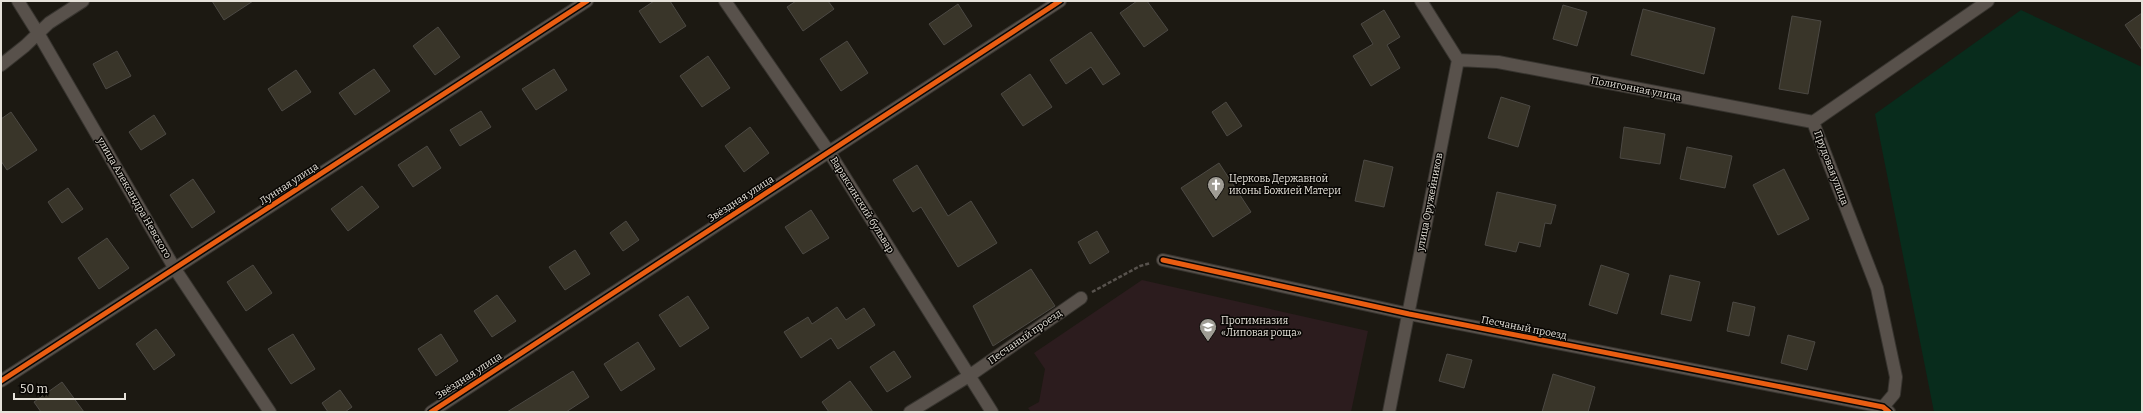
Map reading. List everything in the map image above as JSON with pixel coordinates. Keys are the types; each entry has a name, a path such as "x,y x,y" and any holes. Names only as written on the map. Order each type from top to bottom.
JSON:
{"street":[{"name":"улица Александра Невского","path":"18,1 38,32 175,269 270,412"},
{"path":"1,65 49,23 83,1"},
{"name":"Лунная улица","path":"1,381 587,1"},
{"name":"Вараксинский бульвар","path":"725,1 829,152 992,412"},
{"name":"Звёздная улица","path":"431,412 1060,1"},
{"path":"1421,1 1458,60"},
{"name":"Прудовая улица","path":"1886,410 1894,394 1896,377 1877,288 1813,122 1988,1"},
{"name":"Полигонная улица","path":"1458,60 1498,62 1813,122"},
{"name":"улица Оружейников","path":"1389,412 1458,60"},
{"name":"Песчаный проезд","path":"1163,260 1409,314 1886,410"},
{"name":"Песчаный проезд","path":"910,412 969,376 1081,298"}],"path":[{"path":"1081,298 1140,266 1163,260"}],"shaded area":[{"name":"Прогимназия «Липовая роща»","path":"1142,280 1368,331 1351,412 1031,412 1028,408 1039,402 1045,369 1034,353"}],"green space":[{"path":"2021,10 2142,67 2142,412 1934,412 1875,114"}],"building":[{"path":"212,1 253,1 224,20"},
{"path":"654,1 670,1 686,26 660,43 639,11"},
{"path":"796,1 828,1 834,9 803,31 787,7"},
{"path":"1137,1 1147,1 1168,30 1144,47 1120,13"},
{"path":"958,4 972,26 944,45 929,24"},
{"path":"1563,5 1587,12 1577,46 1553,39"},
{"path":"1643,9 1715,28 1704,74 1631,55"},
{"path":"1384,10 1400,37 1387,45 1400,68 1371,86 1353,56 1373,44 1361,24"},
{"path":"2142,13 2142,50 2125,25"},
{"path":"1792,16 1821,21 1808,94 1779,89"},
{"path":"438,27 460,57 435,75 413,46"},
{"path":"1091,32 1120,74 1103,85 1091,67 1066,84 1050,60"},
{"path":"847,41 868,73 841,91 820,59"},
{"path":"117,51 131,76 106,89 93,64"},
{"path":"708,56 730,88 702,107 680,76"},
{"path":"374,69 390,91 355,115 339,93"},
{"path":"554,69 567,90 536,110 522,89"},
{"path":"296,70 311,92 282,111 268,89"},
{"path":"1030,74 1052,107 1023,126 1001,94"},
{"path":"1501,97 1530,106 1518,147 1488,138"},
{"path":"1226,102 1242,126 1227,136 1212,112"},
{"path":"481,111 491,127 460,146 450,130"},
{"path":"11,112 37,150 7,170 1,161 1,119"},
{"path":"154,115 166,134 141,150 129,132"},
{"path":"750,127 769,153 744,172 725,146"},
{"path":"1624,127 1665,134 1660,164 1620,158"},
{"path":"427,146 441,168 413,187 398,165"},
{"path":"1687,147 1732,156 1725,188 1680,179"},
{"path":"1364,160 1393,167 1384,207 1355,201"},
{"name":"Церковь Державной иконы Божией Матери","path":"1219,163 1251,212 1213,237 1181,188"},
{"path":"917,165 948,216 971,201 997,243 958,267 921,207 913,212 893,180"},
{"path":"1784,169 1809,219 1778,235 1753,185"},
{"path":"193,179 215,212 192,228 170,195"},
{"path":"362,186 379,207 348,231 331,209"},
{"path":"68,188 83,209 62,223 48,202"},
{"path":"1497,192 1556,205 1551,224 1545,223 1540,247 1519,242 1516,252 1485,245"},
{"path":"811,210 829,238 803,254 785,227"},
{"path":"626,221 639,240 623,251 610,233"},
{"path":"1097,231 1109,252 1090,264 1078,242"},
{"path":"107,238 129,268 99,289 78,258"},
{"path":"575,250 590,274 565,290 549,267"},
{"path":"253,265 272,293 246,311 227,282"},
{"path":"1601,265 1629,274 1617,314 1589,305"},
{"path":"1031,269 1055,306 993,346 973,306"},
{"path":"1670,275 1700,282 1691,321 1661,314"},
{"path":"497,295 516,321 492,337 474,311"},
{"path":"688,296 709,328 680,347 659,315"},
{"path":"1733,302 1755,307 1749,336 1727,331"},
{"path":"837,307 846,320 864,308 875,325 838,349 831,338 801,358 784,332 808,317 812,324"},
{"path":"156,329 175,355 154,370 136,344"},
{"path":"293,334 315,369 291,384 268,349"},
{"path":"441,334 458,361 436,376 418,349"},
{"path":"1788,335 1815,342 1807,370 1781,363"},
{"path":"638,342 655,369 621,391 604,364"},
{"path":"894,351 911,377 887,392 870,367"},
{"path":"1447,354 1472,360 1464,388 1439,381"},
{"path":"573,371 589,397 566,412 507,412"},
{"path":"1553,374 1595,387 1588,412 1542,412"},
{"path":"850,381 873,412 829,412 822,402"},
{"path":"62,382 84,412 41,412 34,402"},
{"path":"340,390 352,407 345,412 328,412 322,403"}],"cycle path":[{"path":"1,381 587,1"},
{"path":"431,412 1060,1"},
{"path":"1163,260 1409,314 1883,407 1889,412"}],"place":[{"name":"Церковь Державной иконы Божией Матери","path":"1216,200"},
{"name":"Прогимназия «Липовая роща»","path":"1208,342"}]}
